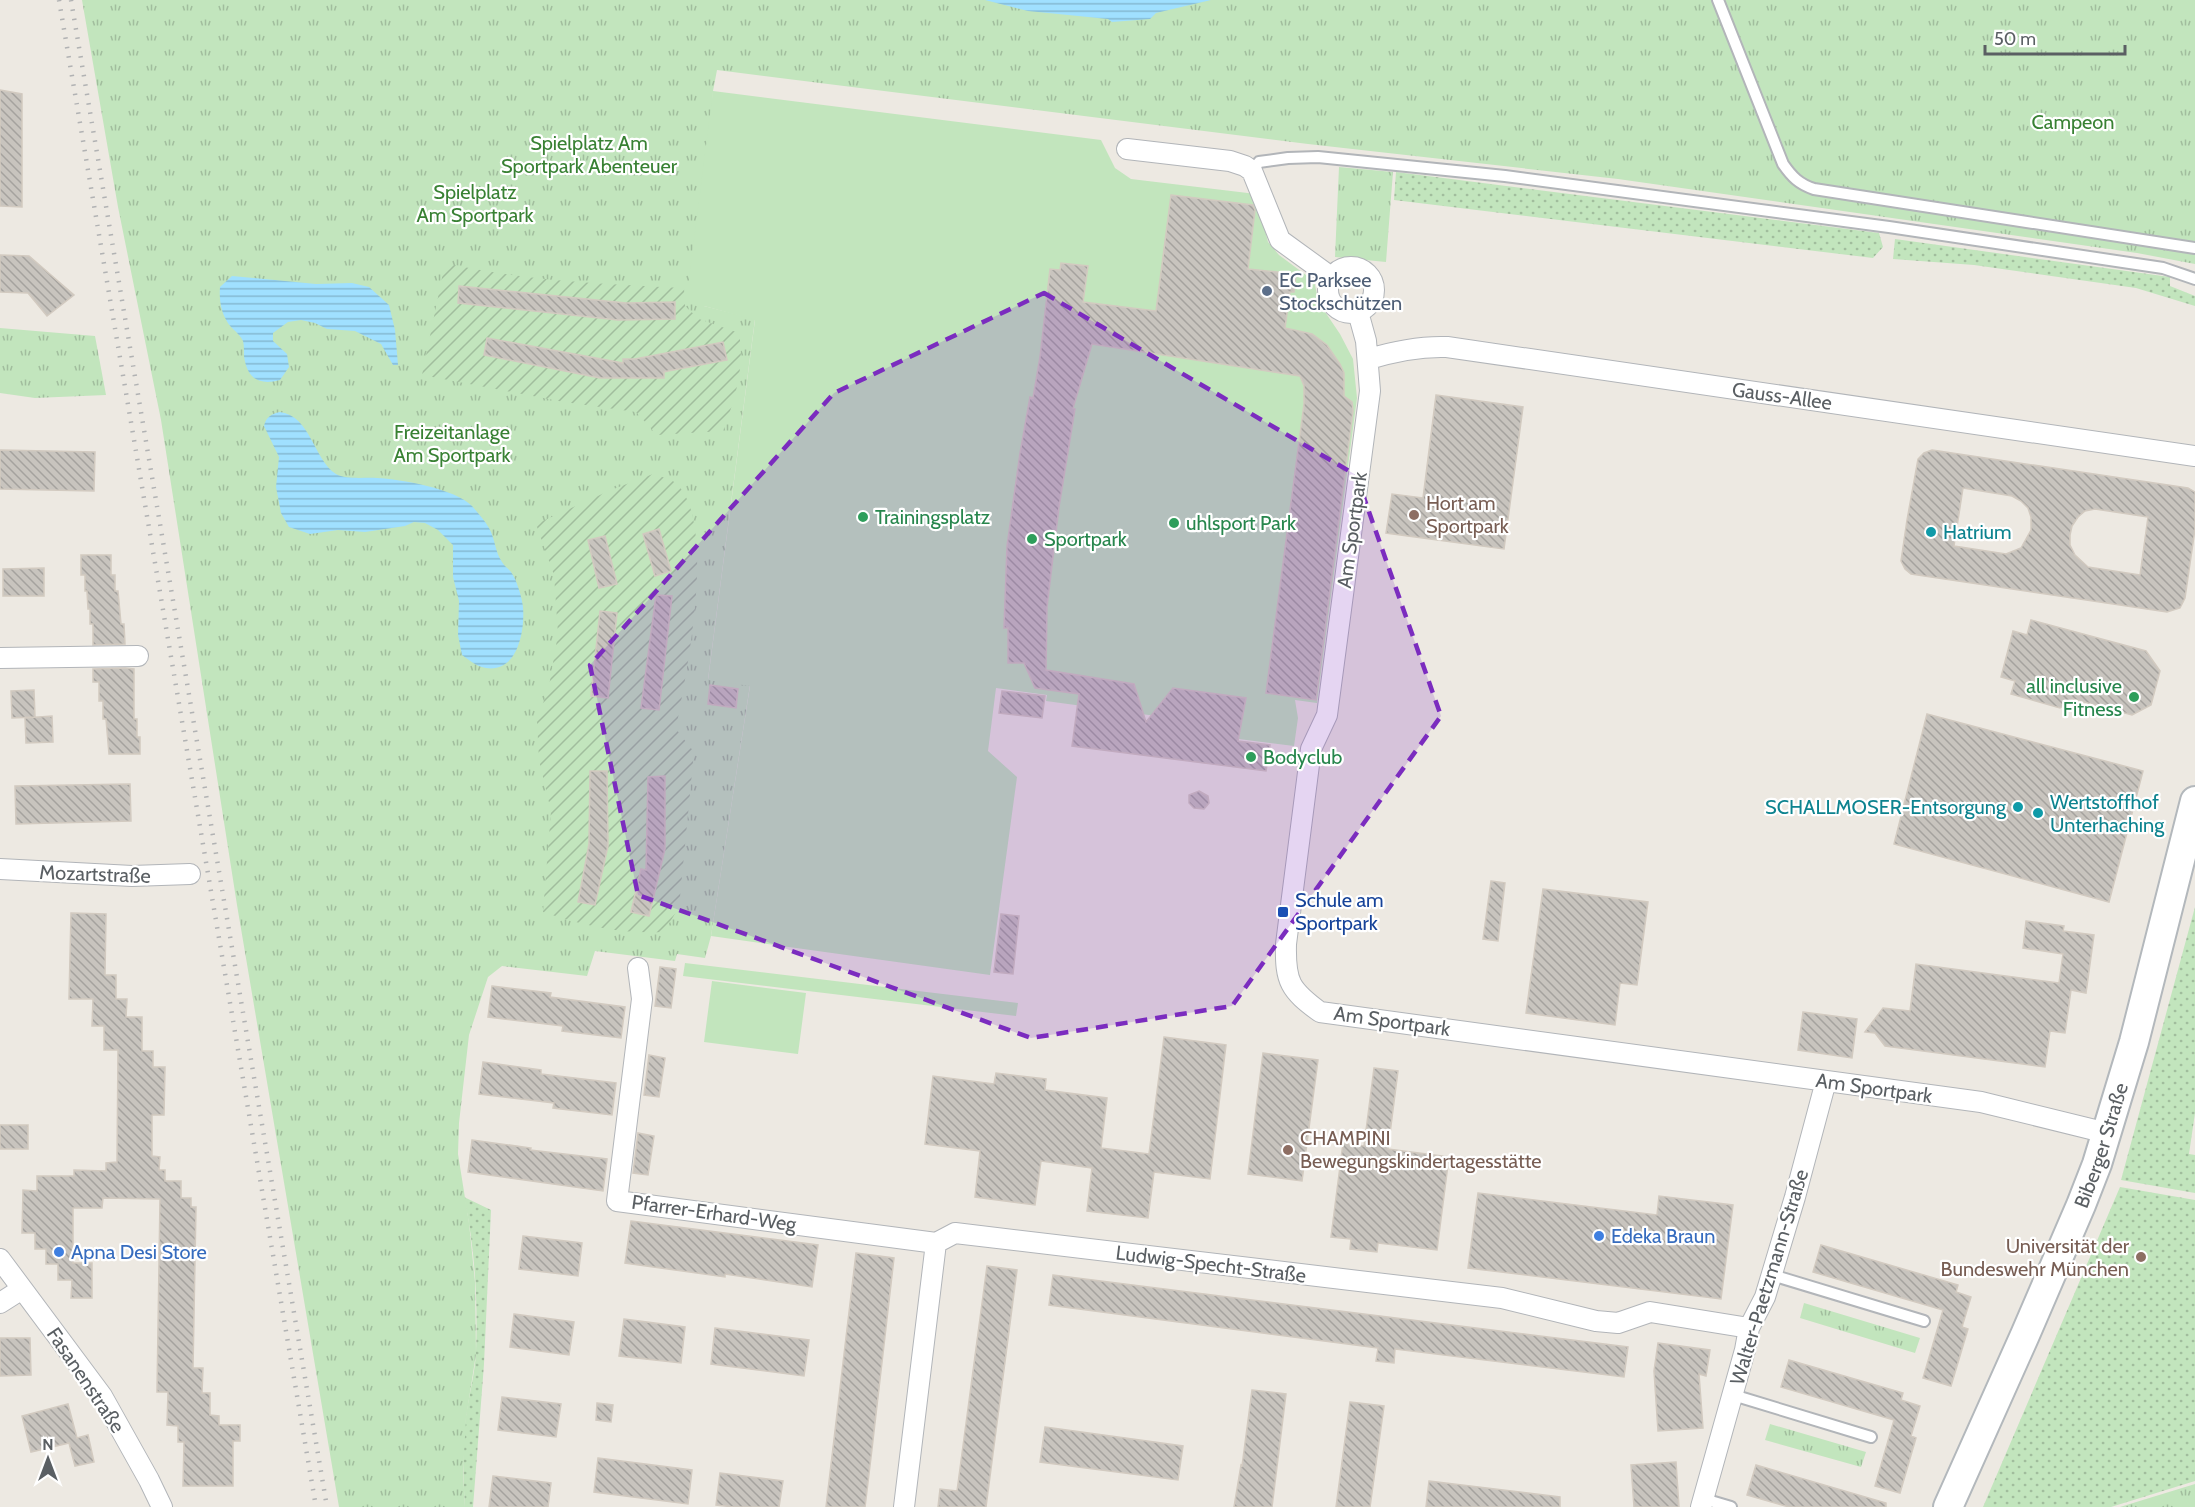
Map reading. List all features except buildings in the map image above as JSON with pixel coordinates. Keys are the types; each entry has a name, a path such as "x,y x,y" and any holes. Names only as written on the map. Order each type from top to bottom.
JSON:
{"main road":[{"name":"Biberger Straße","path":"1948,1507 2081,1205 2107,1133 2134,1042 2195,801"}],"street":[{"path":"1127,149 1230,161 1245,166 1252,171 1280,240 1331,277"},
{"path":"1353,267 1367,273 1373,283 1374,295 1369,305 1358,312 1347,313 1336,308 1329,299 1327,288 1331,277 1342,268 1353,267"},
{"name":"Am Sportpark","path":"1358,312 1369,359 1370,391 1327,714 1311,749 1286,944 1285,968 1293,988 1300,997 1320,1012 1981,1102 2107,1133"},
{"name":"Gauss-Allee","path":"1369,359 1425,346 1447,347 2195,456"},
{"path":"0,657 138,656"},
{"name":"Mozartstraße","path":"0,869 132,876 190,874"},
{"name":"Pfarrer-Erhard-Weg","path":"638,968 642,999 617,1201 936,1242"},
{"name":"Walter-Paetzmann-Straße","path":"1702,1503 1745,1350 1749,1328 1765,1297 1772,1275 1826,1081"},
{"name":"Ludwig-Specht-Straße","path":"936,1242 955,1233 1502,1298 1596,1321 1618,1323 1650,1312 1749,1328"},
{"path":"904,1507 936,1242"},
{"name":"Fasanenstraße","path":"0,1259 102,1396 162,1507"},
{"path":"0,1303 22,1289"}],"lane":[{"path":"1718,0 1783,164 1801,185 1814,189 2195,248"},
{"path":"1252,171 1258,162 1318,157 1505,176 1977,240 2163,268 2195,279"},
{"path":"1772,1275 1924,1320"},
{"path":"1732,1395 1871,1437"},
{"path":"1702,1503 1731,1507"}],"highlighted area":[{"path":"1044,293 1356,475 1441,716 1232,1006 1031,1038 638,895 590,665 834,393"}],"green space":[{"path":"82,0 2195,0 2195,264 2137,253 1618,179 1308,144 717,70 713,91 704,306 755,319 708,679 750,685 711,936 705,958 677,954 675,961 595,951 587,976 502,966 488,977 469,1035 459,1123 458,1154 469,1223 475,1282 476,1354 466,1418 463,1472 465,1507 339,1507 237,905 161,420 118,207"},
{"name":"Sportpark","path":"713,91 1101,140 1115,168 1131,179 1256,194 1268,242 1279,255 1314,281 1319,303 1340,334 1353,359 1357,398 1317,703 1295,700 1298,718 1294,746 1223,737 1222,725 1046,701 1047,695 996,688 988,751 1017,777 990,975 711,936 750,686 708,680 755,320 704,306 693,295 689,279"},
{"path":"1339,167 1393,172 1386,262 1335,257"},
{"path":"1396,172 1879,233 1883,247 1873,258 1394,200"},
{"path":"1895,239 2170,277 2170,286 2195,296 2195,306 2136,288 1974,265 1893,259"},
{"path":"445,263 534,278 684,288 685,306 699,319 739,333 740,371 723,431 657,435 636,412 564,402 422,375"},
{"path":"0,328 95,336 106,395 35,398 0,393"},
{"path":"653,474 678,485 690,506 696,534 695,602 676,729 694,752 679,907 664,932 632,932 602,928 543,912 551,811 539,760 537,721 549,686 558,634 554,575 536,524"},
{"path":"2195,907 2195,1113 2189,1154 2195,1155 2195,1193 2121,1180"},
{"path":"685,963 1018,1003 1016,1016 683,976"},
{"path":"712,981 806,993 798,1054 704,1042"},
{"name":"Universität der Bundeswehr München","path":"2120,1187 2195,1200 2195,1481 2111,1507 1983,1507"},
{"path":"464,1197 491,1210 484,1364 473,1507 465,1507 463,1450 475,1360 476,1294 471,1236"},
{"path":"1804,1303 1920,1338 1915,1353 1800,1318"},
{"path":"1770,1424 1866,1452 1861,1467 1765,1440"},
{"path":"2195,1484 2195,1507 2120,1507"}],"water":[{"path":"985,0 1211,0 1156,13 1150,19 1112,22 1108,19 1028,11"},
{"path":"232,276 316,284 352,283 369,287 389,305 395,330 398,365 393,365 381,344 355,331 327,329 301,320 288,322 273,333 273,341 287,354 289,367 280,380 260,381 248,370 243,341 225,318 221,308 220,287"},
{"path":"280,412 299,421 322,459 340,476 399,480 427,486 454,495 472,506 489,528 500,558 513,575 522,599 521,638 506,664 497,668 486,668 462,655 458,635 459,601 453,577 453,545 438,530 425,523 414,522 405,526 365,532 338,530 310,534 289,527 281,513 276,487 279,457 264,426 269,416"}],"railway":[{"path":"59,0 316,1507"},
{"path":"71,0 327,1507"}],"place":[{"name":"EC Parksee Stockschützen","path":"1267,291"},
{"name":"Hort am Sportpark","path":"1414,515"},
{"name":"Trainingsplatz","path":"863,517"},
{"name":"uhlsport Park","path":"1174,523"},
{"name":"Hatrium","path":"1931,532"},
{"name":"Sportpark","path":"1032,539"},
{"name":"all inclusive Fitness","path":"2134,697"},
{"name":"Bodyclub","path":"1251,757"},
{"name":"SCHALLMOSER-Entsorgung","path":"2018,807"},
{"name":"Wertstoffhof Unterhaching","path":"2038,813"},
{"name":"Schule am Sportpark","path":"1283,912"},
{"name":"CHAMPINI Bewegungskindertagesstätte","path":"1288,1150"},
{"name":"Edeka Braun","path":"1599,1236"},
{"name":"Apna Desi Store","path":"59,1252"},
{"name":"Universität der Bundeswehr München","path":"2141,1257"}],"park label":[{"name":"Campeon","path":"2073,122"},
{"name":"Spielplatz Am Sportpark Abenteuer","path":"589,154"},
{"name":"Spielplatz Am Sportpark","path":"475,204"},
{"name":"Freizeitanlage Am Sportpark","path":"452,444"}]}
